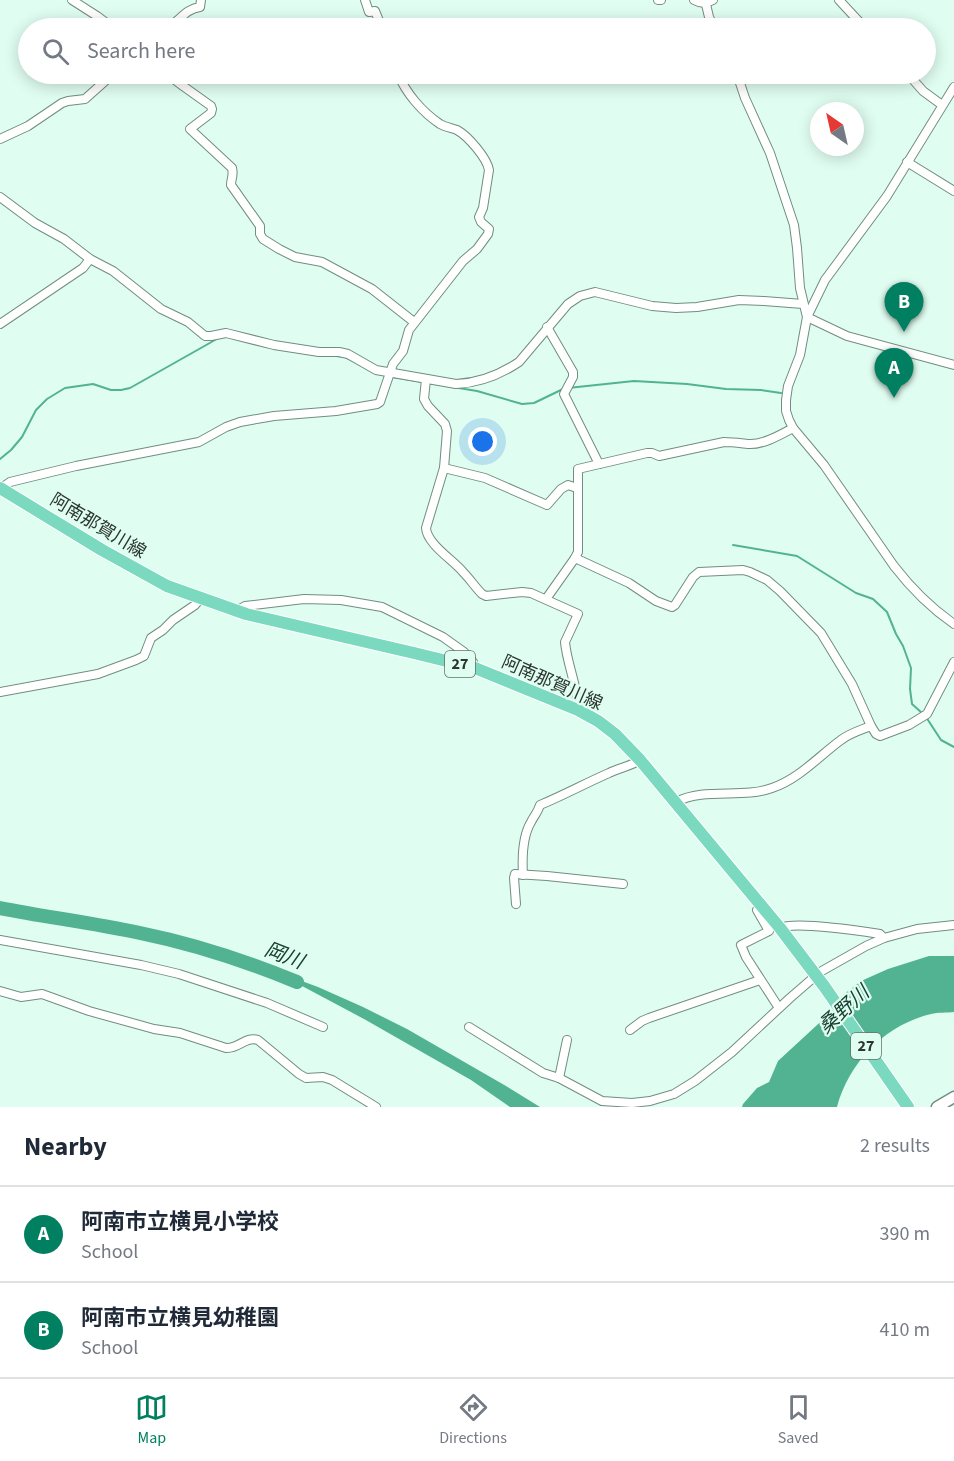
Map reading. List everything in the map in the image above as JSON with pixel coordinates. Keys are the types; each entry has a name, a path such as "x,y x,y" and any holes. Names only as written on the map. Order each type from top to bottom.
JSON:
{"main road":[{"name":"阿南那賀川線","path":"0,488 167,586 236,611 475,668 578,710 598,721 615,734 640,760 780,928 908,1107"}],"street":[{"path":"72,0 100,18"},
{"path":"181,18 188,10 200,7 201,0"},
{"path":"365,0 369,12 375,11 378,18"},
{"path":"694,0 699,3 714,0"},
{"path":"839,0 856,18"},
{"path":"705,2 711,18"},
{"path":"0,139 28,126 68,100 85,99 102,84"},
{"path":"180,84 211,106 211,113 190,129 232,168 234,175 231,185 260,225 260,234 263,239 296,257 322,262 372,289 414,322"},
{"path":"0,488 10,482 76,466 199,442 226,426 240,422 274,416 336,411 380,402 393,364 403,351 409,330 414,322 463,261 477,249 489,229 479,217 483,208 488,164 469,140 456,129 442,125 424,111 404,84"},
{"path":"740,84 770,153 794,225 800,288 807,317 847,336 954,365"},
{"path":"917,84 942,105"},
{"path":"954,87 882,203 832,268 822,286 807,317 800,355 788,386 786,400 786,411 793,428 824,465 907,582 954,624"},
{"path":"907,162 954,190"},
{"path":"0,197 35,223 64,239 90,259 113,271 161,309 188,322 205,336 226,333 274,345 319,352 339,352 348,354 390,375 426,382 468,383 505,370 519,362 568,304 580,296 595,292 652,306 676,308 739,300 803,304"},
{"path":"0,324 83,268 90,259"},
{"path":"547,327 573,372 573,377 564,394 599,464"},
{"path":"426,382 424,399 445,424 447,431 444,468 426,533 482,594 486,596 531,593 578,614 565,642 578,710"},
{"path":"546,599 578,552 578,469 647,453 660,456 723,442 761,443 793,428"},
{"path":"444,468 485,478 547,505 561,489 568,485 578,488"},
{"path":"575,558 629,583 656,601 672,607 699,572 743,570 767,580 821,633 852,684 871,726 880,736 909,725 927,714 954,662"},
{"path":"0,692 98,674 136,660 144,656 151,638 195,605 200,598"},
{"path":"236,611 245,606 304,599 341,600 382,607 443,637 464,652 475,668"},
{"path":"676,802 692,796 772,788 797,775 843,739 871,726"},
{"path":"523,875 522,856 526,832 540,805 640,760"},
{"path":"516,904 515,874 623,884"},
{"path":"760,904 758,910 769,931 741,945 746,957 779,1008"},
{"path":"780,928 786,925 826,928 880,934 884,938"},
{"path":"469,1027 543,1073 559,1078 602,1101 632,1103 650,1101 674,1094 695,1081 732,1052 779,1008 820,981 833,964 884,938 917,929 954,926"},
{"path":"0,940 179,974 267,1003 323,1027"},
{"path":"630,1030 649,1018 760,980"},
{"path":"0,991 21,997 42,994 89,1011 154,1029 180,1032 226,1048 232,1048 254,1038 306,1078 323,1077 332,1080 376,1107"},
{"path":"559,1078 567,1040"},
{"path":"936,1107 954,1097"}],"water":[{"name":"桑野川","path":"929,956 954,956 954,1012 934,1013 914,1019 884,1036 871,1048 850,1075 837,1107 742,1107 757,1088 769,1082 778,1061 829,1014 843,995 861,981 888,969"},
{"path":"272,970 318,987 407,1029 540,1107 510,1107 471,1080"}],"waterway":[{"path":"0,459 22,437 36,410 47,399 65,388 93,384 111,390 130,388 220,337 228,337"},
{"path":"336,356 345,357 372,371"},
{"path":"392,377 477,391 522,404 534,403 563,389"},
{"path":"568,388 634,381 781,393"},
{"path":"733,545 797,556 856,593 873,599 887,612 903,646 911,668 912,704 922,713"},
{"path":"926,717 941,740 954,747"},
{"name":"岡川","path":"0,908 123,929 180,942 239,960 297,982"}],"place":[{"name":"阿南市立横見幼稚園","path":"904,332"},
{"name":"阿南市立横見小学校","path":"894,398"}]}
